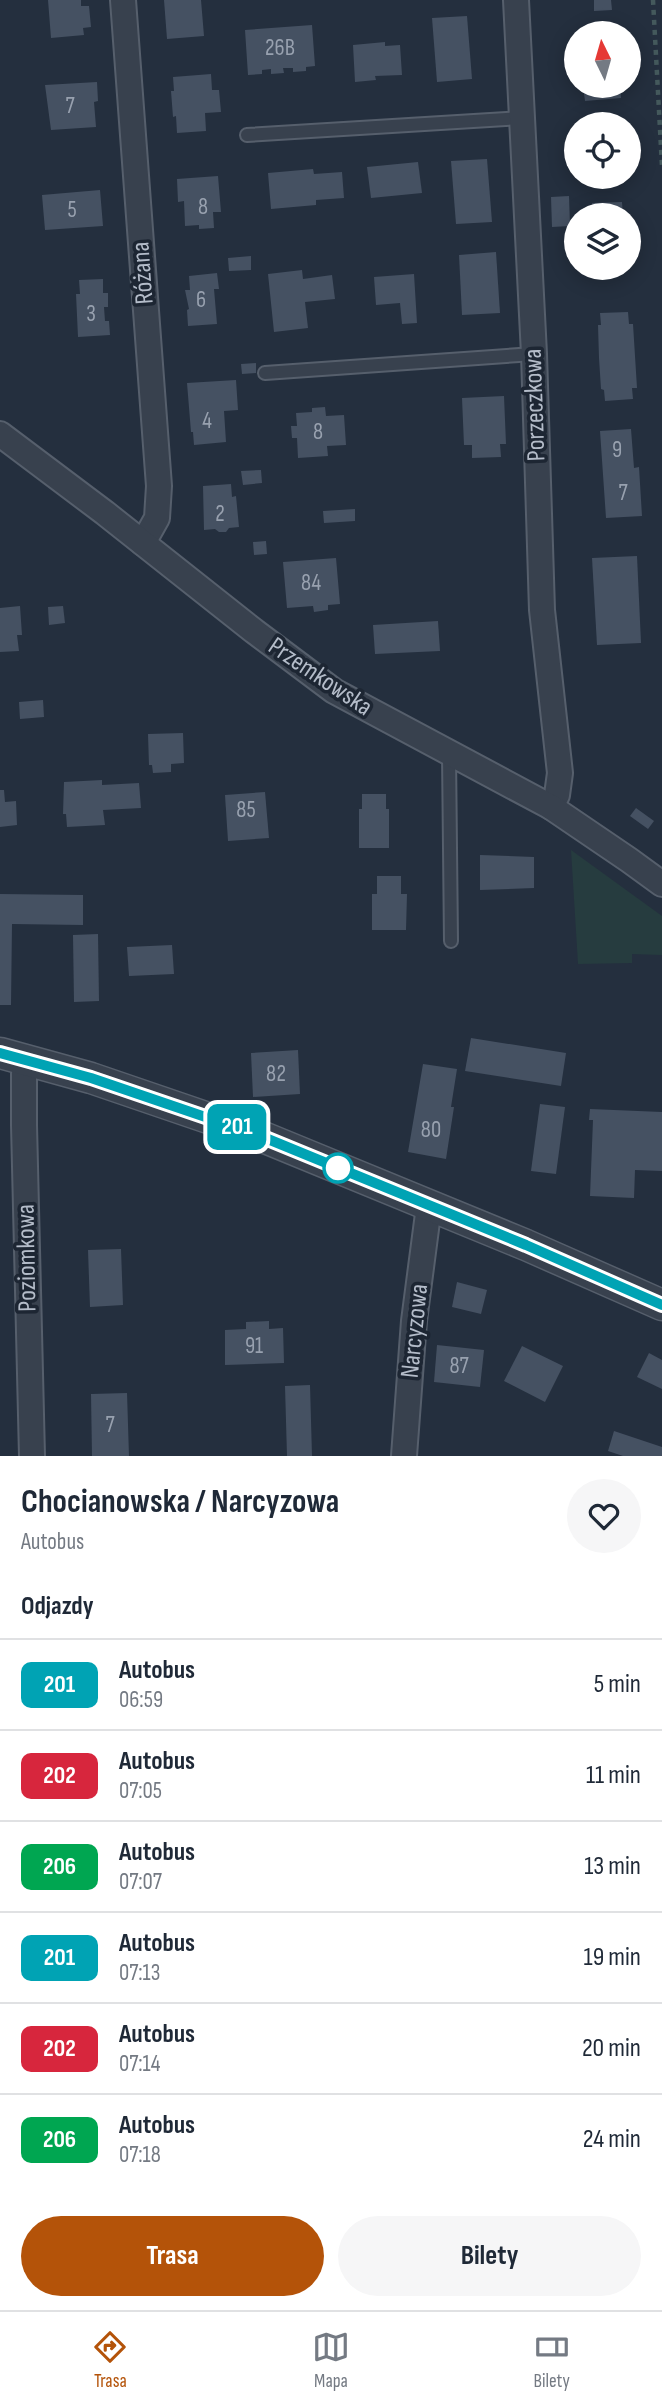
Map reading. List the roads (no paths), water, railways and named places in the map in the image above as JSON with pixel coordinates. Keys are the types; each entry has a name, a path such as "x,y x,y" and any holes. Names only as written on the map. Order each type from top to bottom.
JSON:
{"street":[{"name":"Różana","path":"123,0 159,486 157,517 143,543"},
{"name":"Porzeczkowa","path":"516,0 534,354 542,610 560,773 557,795 551,807"},
{"name":"Przemkowska","path":"0,434 334,691 551,807 662,884"},
{"path":"14,1056 91,1078 258,1135 662,1305"},
{"name":"Poziomkowa","path":"14,1056 24,1074 32,1456"},
{"name":"Narcyzowa","path":"404,1456 414,1321 429,1206"}],"lane":[{"path":"247,135 521,118"},
{"path":"265,373 534,354"},
{"path":"449,754 451,941"}]}
